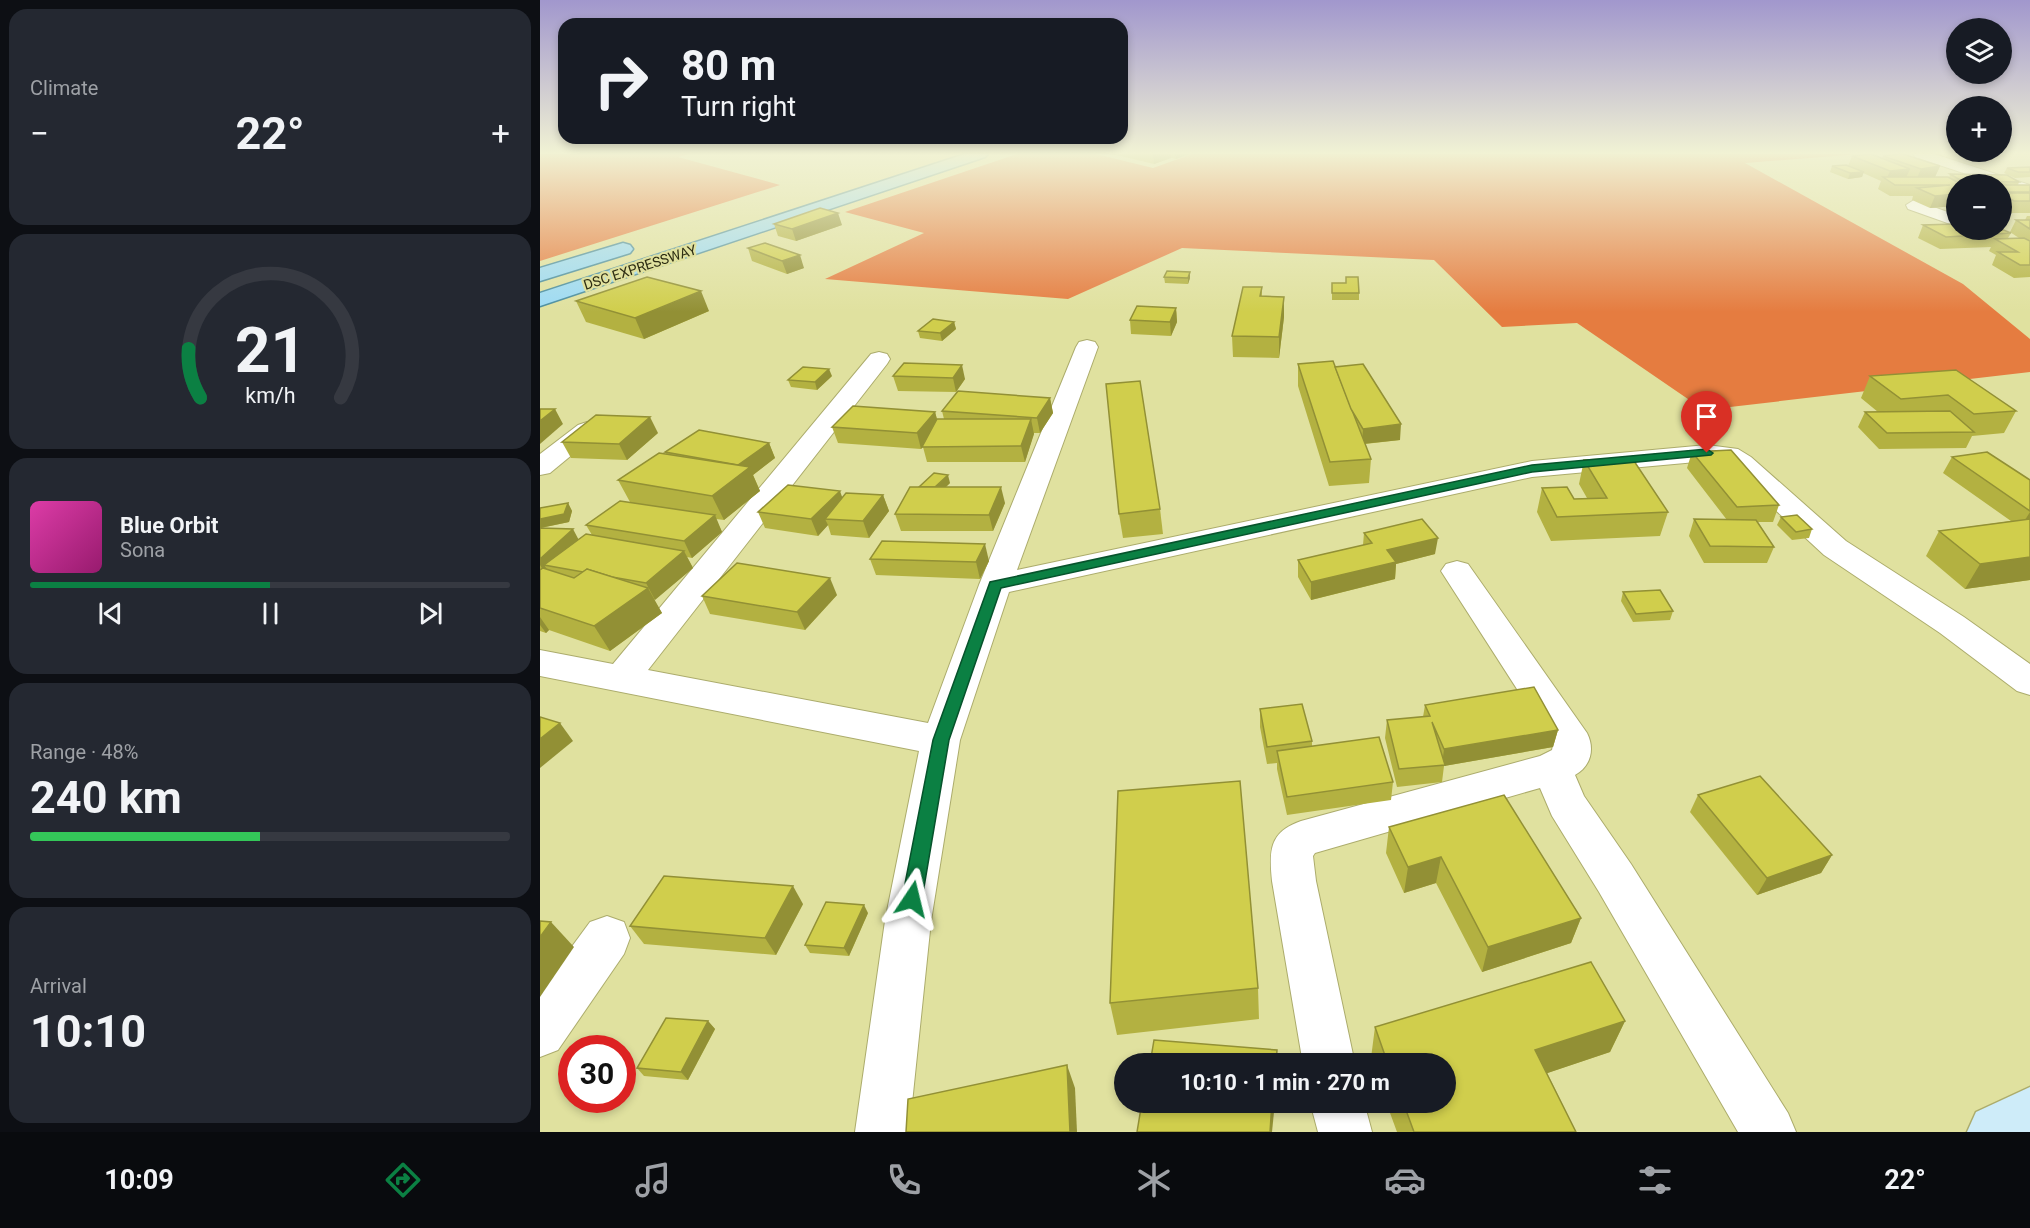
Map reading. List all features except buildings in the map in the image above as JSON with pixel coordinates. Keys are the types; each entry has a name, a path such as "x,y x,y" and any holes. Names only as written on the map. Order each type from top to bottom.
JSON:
{"main road":[{"name":"DSC EXPRESSWAY","path":"540,300 821,207"},
{"name":"DSC EXPRESSWAY","path":"540,275 640,244"}],"street":[{"path":"1919,207 1946,217"},
{"path":"882,1132 908,921 941,740 995,585 1087,346"},
{"path":"622,678 879,359"},
{"path":"540,466 587,430"},
{"path":"995,585 1532,469 1707,453 1728,455 1741,463 1835,548 1952,626 2030,682"},
{"path":"1327,1053 1294,881 1291,852 1301,839 1550,769 1569,759 1573,744 1457,571"},
{"path":"540,663 941,740"},
{"path":"1550,769 1557,779 1567,804 1616,879 1769,1132"},
{"path":"540,1032 607,938"},
{"path":"1340,1113 1345,1132"},
{"path":"1996,1132 2030,1115"}],"shaded area":[{"path":"540,207 711,207 540,261"},
{"path":"860,207 1824,207 1963,284 2030,339 2030,372 1704,410 1577,323 1502,327 1434,260 1182,248 1068,299 825,279 924,233 845,212"}],"route":[{"path":"912,899 941,740 995,585 1374,501 1532,469 1707,453"}]}
